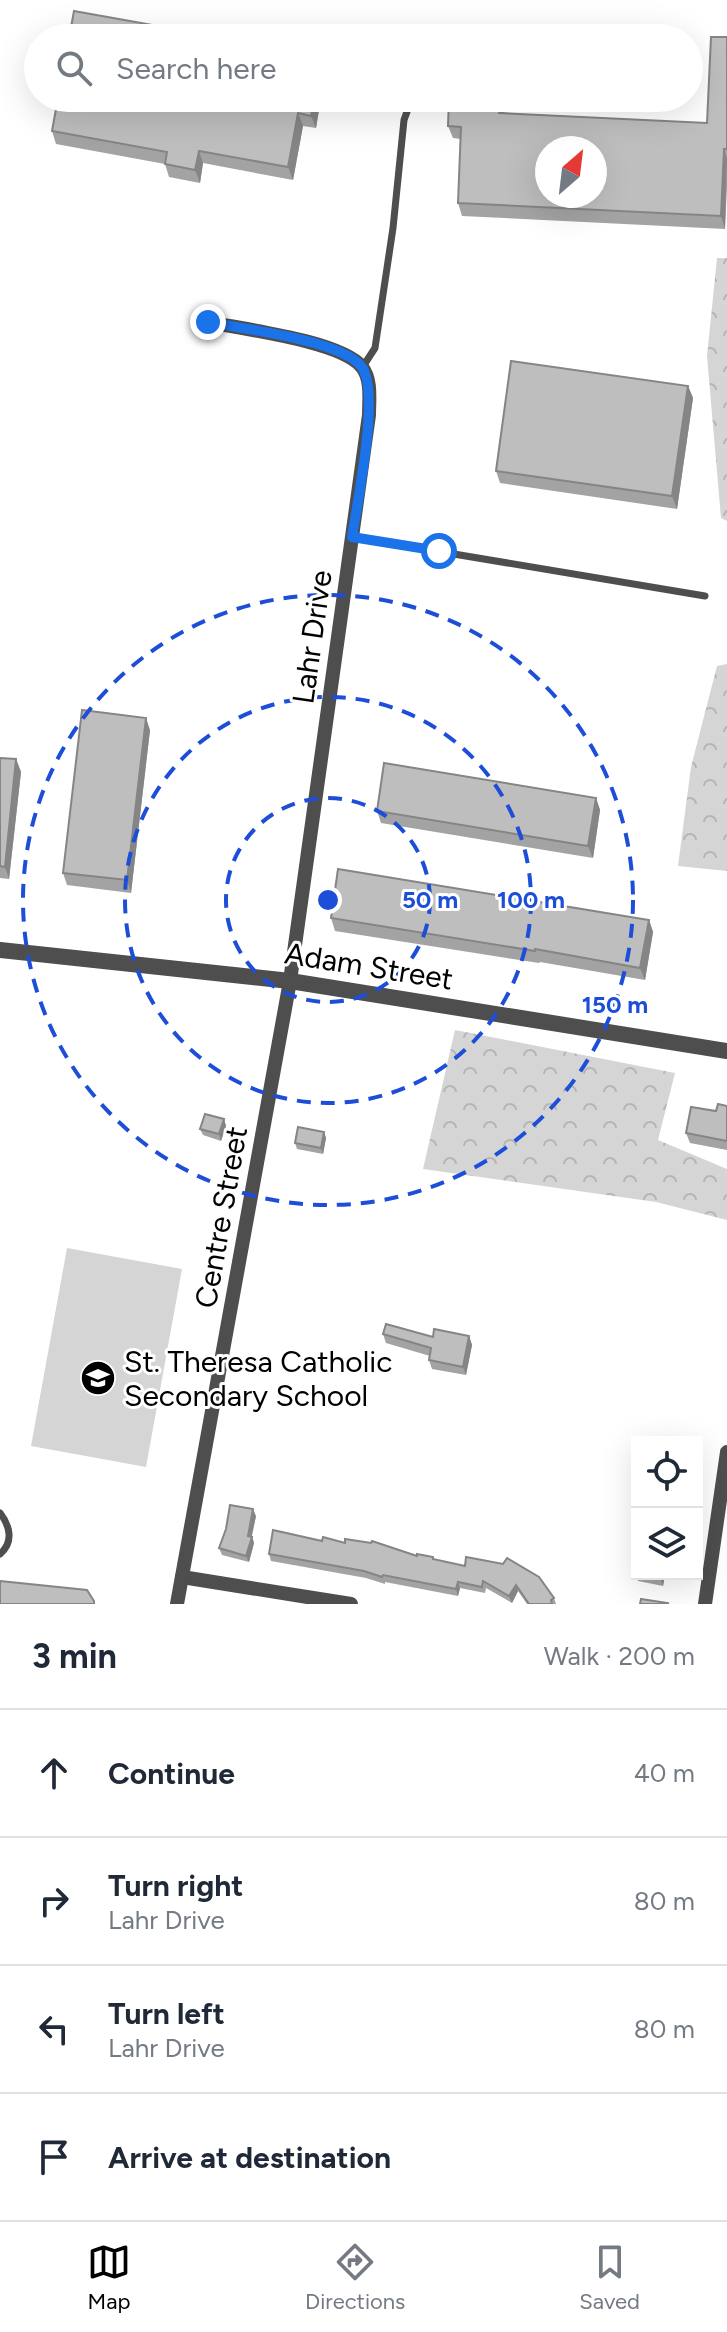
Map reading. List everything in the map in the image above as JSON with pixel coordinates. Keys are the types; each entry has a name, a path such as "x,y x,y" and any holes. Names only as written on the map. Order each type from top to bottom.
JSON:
{"street":[{"path":"208,322 322,346 352,359 362,368"},
{"name":"Lahr Drive","path":"290,981 369,415 368,381 362,368"},
{"name":"Adam Street","path":"0,950 290,981 727,1051"},
{"name":"Centre Street","path":"177,1604 290,981"},
{"path":"705,1604 727,1452"},
{"path":"182,1577 351,1604"}],"lane":[{"path":"362,368 375,348 407,112"},
{"path":"352,537 705,596"},
{"path":"0,1513 10,1534 5,1551 0,1554"}],"green space":[{"path":"717,258 727,258 727,521 721,518 707,356"},
{"path":"727,664 727,871 678,866 691,767 717,666"},
{"path":"455,1030 675,1073 658,1140 727,1169 727,1220 656,1202 423,1169"},
{"path":"67,1248 182,1269 146,1467 31,1446"}],"building":[{"path":"74,11 147,24 72,24"},
{"path":"711,37 727,37 727,149 724,149 721,216 559,208 607,208 607,136 535,136 535,207 458,203 461,127 448,126 448,112 707,123"},
{"path":"55,112 312,112 311,116 298,113 288,167 199,151 195,170 165,164 167,152 52,131"},
{"path":"511,361 688,386 672,496 496,471"},
{"path":"82,710 146,718 127,880 63,873"},
{"path":"0,758 16,759 5,867 0,866"},
{"path":"384,763 596,798 588,846 377,811"},
{"path":"338,869 649,920 640,968 331,918"},
{"path":"718,1104 727,1106 727,1141 686,1133 691,1107 716,1111"},
{"path":"205,1114 224,1119 219,1134 200,1129"},
{"path":"298,1127 324,1132 321,1148 295,1143"},
{"path":"386,1324 433,1337 434,1329 469,1336 463,1367 429,1360 431,1348 383,1334"},
{"path":"230,1505 253,1509 248,1536 252,1537 246,1556 219,1548"},
{"path":"273,1530 322,1541 323,1537 345,1543 345,1539 372,1541 417,1556 465,1566 466,1557 503,1564 507,1558 539,1577 554,1598 552,1604 529,1604 516,1585 509,1596 483,1581 482,1587 458,1582 456,1589 269,1554"},
{"path":"0,1581 87,1590 94,1604 0,1604"},
{"path":"641,1599 668,1603 668,1604 640,1604"}],"place":[{"name":"St. Theresa Catholic Secondary School","path":"98,1378"}],"route":[{"path":"208,322 322,346 352,359 362,368 368,381 369,415 352,537 439,551"}]}
